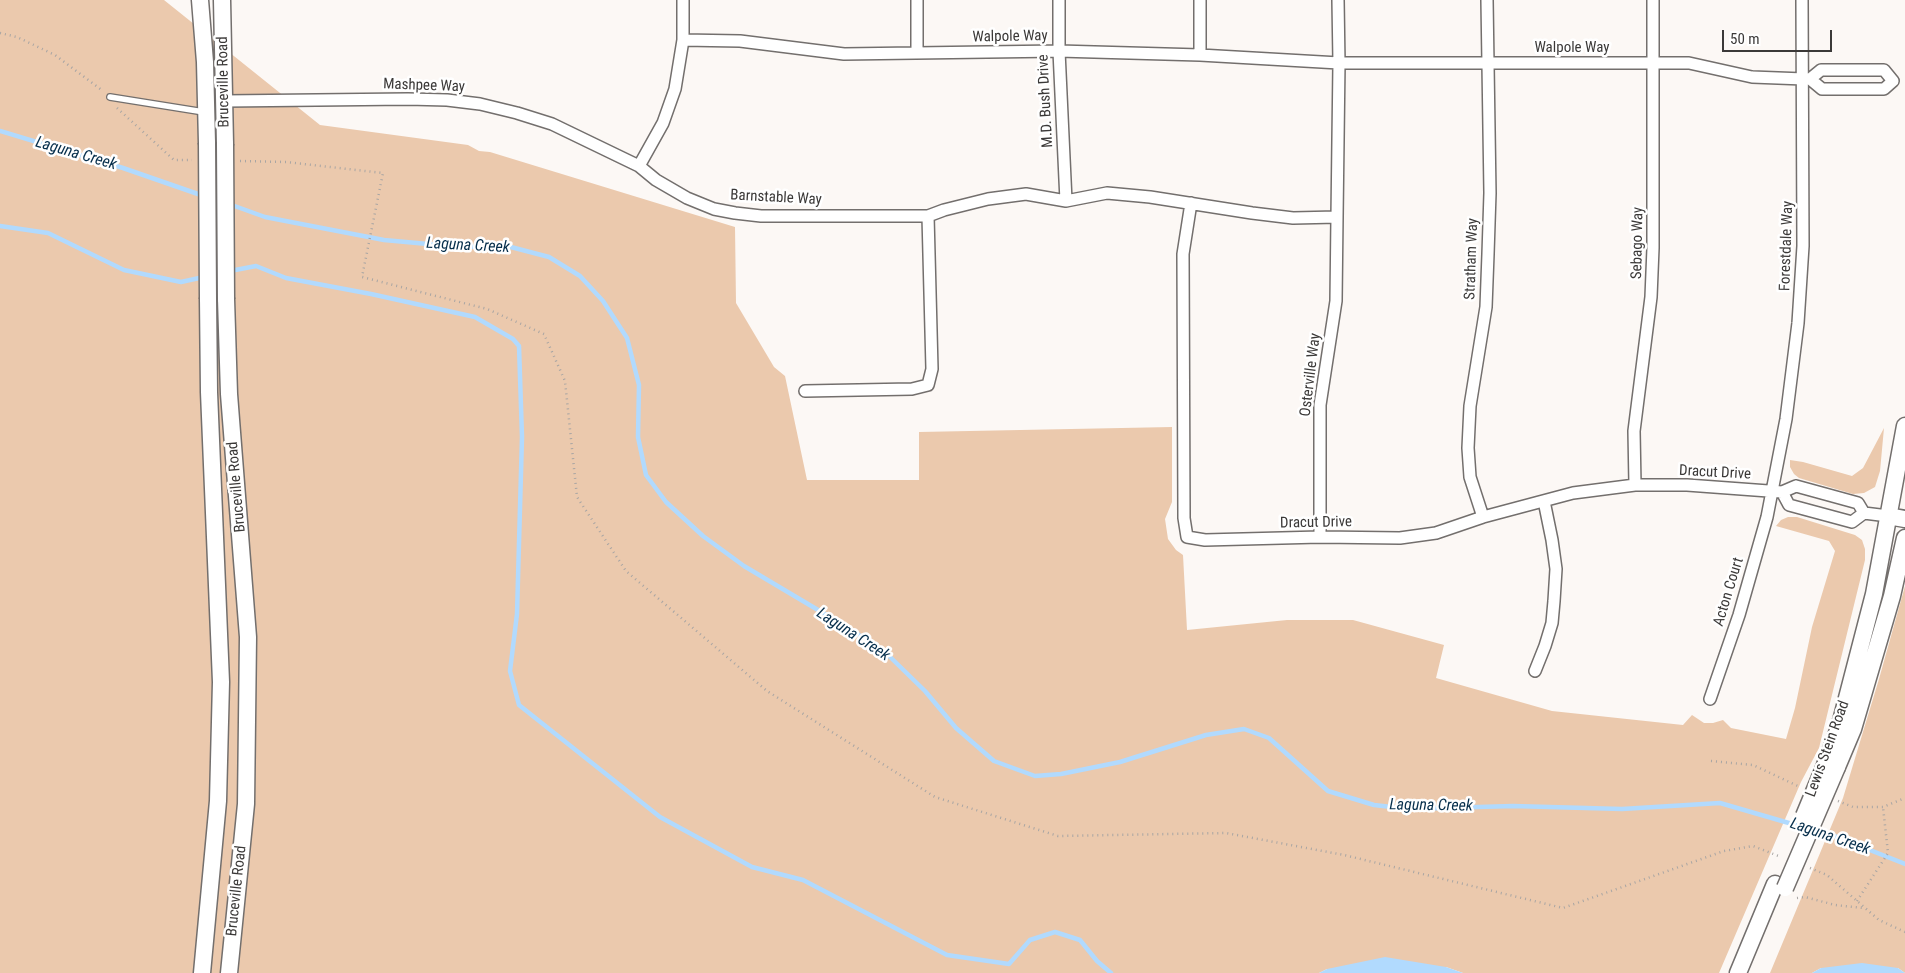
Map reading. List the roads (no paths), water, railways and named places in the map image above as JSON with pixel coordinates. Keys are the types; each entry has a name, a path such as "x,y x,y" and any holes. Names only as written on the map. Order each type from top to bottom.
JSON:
{"main road":[{"name":"Bruceville Road","path":"200,0 207,113 209,392 221,682 218,801 202,973"},
{"name":"Bruceville Road","path":"222,0 229,394 248,638 246,804 229,973"},
{"name":"Lewis Stein Road","path":"1831,765 1874,594 1905,426"},
{"path":"1888,516 1905,519"},
{"name":"Lewis Stein Road","path":"1742,972 1780,890 1831,765 1855,720 1892,596 1905,538"}],"street":[{"path":"639,166 663,123 675,89 683,40 683,0"},
{"path":"917,0 917,53"},
{"name":"M.D. Bush Drive","path":"1059,0 1059,52 1066,201"},
{"path":"1200,0 1200,55"},
{"path":"1066,201 1107,193 1150,197 1293,218 1337,217 1338,0"},
{"name":"Stratham Way","path":"1482,517 1470,477 1468,448 1470,406 1486,307 1490,193 1487,0"},
{"name":"Sebago Way","path":"1635,485 1634,431 1651,297 1654,248 1653,0"},
{"name":"Forestdale Way","path":"1778,492 1798,323 1803,246 1807,79 1802,0"},
{"name":"Walpole Way","path":"683,40 740,41 844,54 1059,52 1200,55 1339,63 1689,63 1752,77 1807,79"},
{"path":"1821,70 1884,70 1899,81 1884,89 1822,89 1807,79 1821,70"},
{"name":"Mashpee Way","path":"225,100 428,99 480,104 552,124 639,166"},
{"name":"Barnstable Way","path":"639,166 656,180 687,198 714,209 735,214 761,216 928,216 988,199 1026,194 1066,201"},
{"name":"Dracut Drive","path":"1191,204 1183,254 1184,518 1187,537 1205,540 1320,537 1400,538 1436,533 1482,517 1573,494 1635,485 1687,485 1778,492 1796,486 1858,503 1864,513"},
{"path":"805,391 912,388 928,385 932,369 928,216"},
{"name":"Osterville Way","path":"1320,537 1320,405 1336,301 1337,217"},
{"path":"1778,492 1790,505 1852,522 1864,513 1888,516"},
{"name":"Acton Court","path":"1710,699 1778,492"},
{"path":"1535,672 1552,623 1556,569 1544,501"}],"lane":[{"path":"110,97 207,113"}],"water":[{"path":"1385,957 1446,967 1463,973 1319,973 1327,969"},
{"path":"1862,963 1898,968 1905,973 1812,973 1821,968"}],"waterway":[{"name":"Laguna Creek","path":"0,131 123,168 221,202"},
{"name":"Laguna Creek","path":"229,204 265,217 384,240 461,247 507,246 549,257 580,276 603,301 627,338 639,385 638,437 646,475 666,502 703,536 744,566 850,629 886,653 925,691 956,728 994,761 1035,776 1061,774 1120,762 1206,735 1244,729 1269,738 1328,791 1374,805 1409,809 1513,806 1622,809 1720,803 1837,837 1905,864"},
{"name":"Laguna Creek","path":"0,226 48,233 124,270 181,282 222,273"},
{"name":"Laguna Creek","path":"230,271 256,266 286,278 371,294 475,317 513,339 519,346 522,437 517,614 510,671 519,705 660,817 752,867 803,880 947,955 1009,964 1030,940 1055,932 1080,940 1097,961 1111,973"}]}
